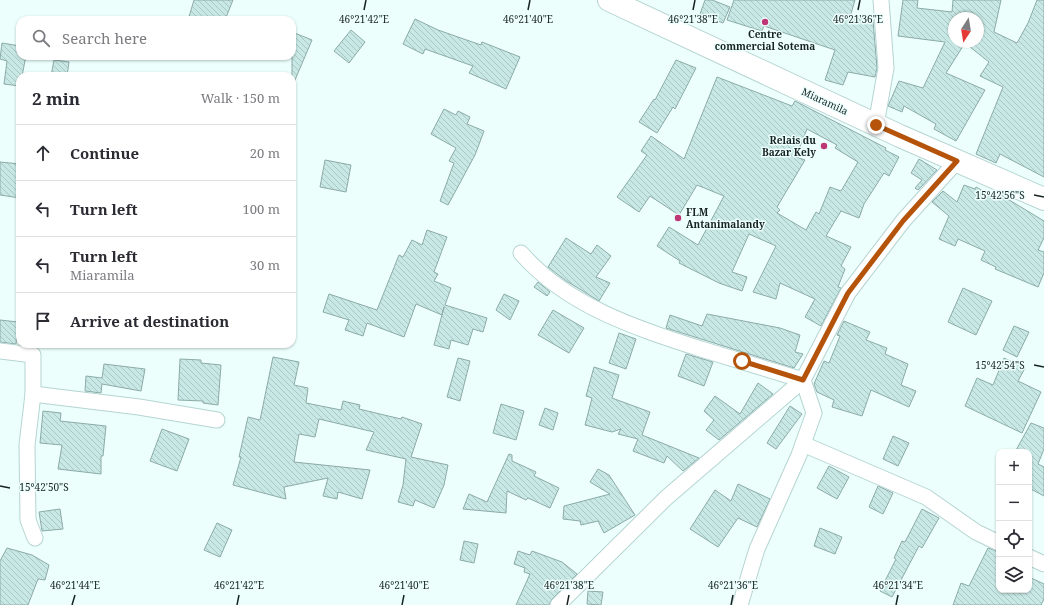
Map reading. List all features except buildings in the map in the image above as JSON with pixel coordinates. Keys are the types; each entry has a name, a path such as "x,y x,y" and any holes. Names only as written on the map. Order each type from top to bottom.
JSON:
{"main road":[{"name":"Miaramila","path":"609,0 876,125 1044,199"}],"street":[{"path":"876,125 886,68 881,0"},
{"path":"558,605 666,498 803,380 848,293 903,221 957,161"},
{"path":"521,253 533,267 588,306 621,322 803,380"},
{"path":"0,351 22,348 33,354 33,394 26,445 28,520 35,538"},
{"path":"740,605 757,549 803,444 814,413 803,380"},
{"path":"33,394 139,407 217,420"},
{"path":"803,444 926,497 976,532 996,542"},
{"path":"1032,558 1044,564"}],"place":[{"name":"Centre commercial Sotema","path":"765,22"},
{"name":"Relais du Bazar Kely","path":"824,146"},
{"name":"FLM Antanimalandy","path":"678,218"}],"route":[{"path":"742,361 803,380 848,293 903,221 957,161 876,125"}]}
